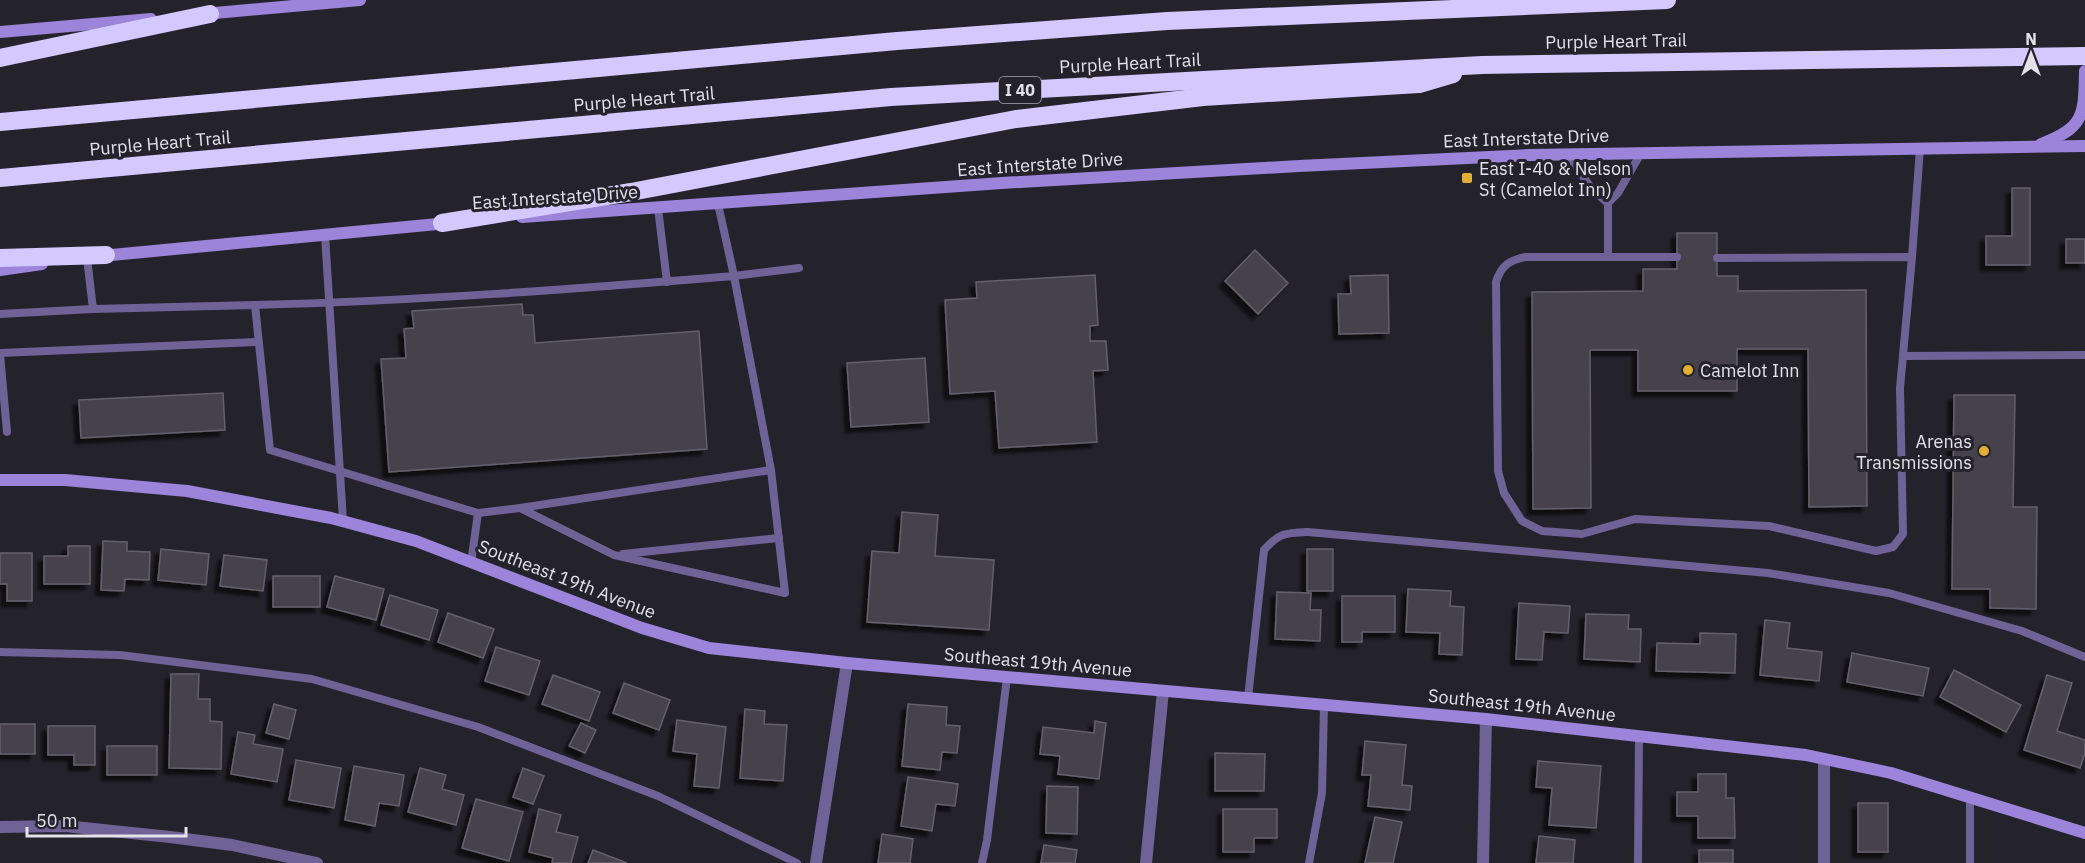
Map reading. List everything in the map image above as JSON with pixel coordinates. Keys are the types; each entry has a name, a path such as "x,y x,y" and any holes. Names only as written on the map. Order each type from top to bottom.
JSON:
{"highway":[{"name":"Purple Heart Trail","path":"0,122 897,41 1167,21 1667,0"},
{"path":"0,58 210,14"},
{"name":"Purple Heart Trail","path":"0,178 891,98 1482,65 2085,56"},
{"path":"442,223 631,192 1016,119 1203,97 1419,84 1482,65"},
{"path":"0,258 106,255"}],"main road":[{"path":"0,32 360,0"},
{"path":"2034,146 2073,127 2081,116 2085,71"},
{"name":"East Interstate Drive","path":"0,270 106,255 442,223 1002,183 1275,167 1568,154 2085,146"},
{"name":"Southeast 19th Avenue","path":"0,480 65,480 188,491 257,502 344,521 416,542 642,628 708,648 847,663 1486,719 1752,748 1824,759 1891,773 2085,833"}],"street":[{"path":"816,863 830,785 847,663"},
{"path":"1146,863 1163,691"},
{"path":"1483,863 1486,719"},
{"path":"1824,759 1824,863"},
{"path":"0,827 65,826 170,837 232,845 317,863"}],"lane":[{"path":"1677,257 1526,257 1505,263 1499,271 1496,282 1498,471 1504,493 1522,521 1542,531 1582,534 1635,519 1769,526 1876,551 1893,547 1903,534 1900,388 1920,148"},
{"path":"1608,257 1608,202 1618,193 1641,153"},
{"path":"1568,154 1597,195 1608,202"},
{"path":"520,508 614,555 785,594 771,470 718,204"},
{"path":"658,208 667,282"},
{"path":"325,235 344,521"},
{"path":"1718,258 1912,257"},
{"path":"87,258 93,309"},
{"path":"0,314 93,309 329,303 667,282 799,268"},
{"path":"255,305 270,450 478,513 771,470"},
{"path":"7,432 0,353 258,342"},
{"path":"1902,356 2085,355"},
{"path":"471,563 478,513"},
{"path":"1248,698 1264,550 1276,537 1298,532 1768,573 1889,593 2022,631 2085,657"},
{"path":"614,555 779,538"},
{"path":"0,652 120,655 312,680 478,726 658,796 797,863"},
{"path":"982,863 987,840 1007,677"},
{"path":"1310,863 1323,793 1324,705"},
{"path":"1638,863 1639,735"},
{"path":"1970,798 1970,863"}],"building":[{"path":"2012,188 2030,188 2030,265 1986,265 1986,236 2012,236"},
{"name":"Camelot Inn","path":"1677,233 1717,233 1717,276 1738,276 1738,291 1866,290 1867,506 1809,507 1808,349 1737,349 1737,391 1638,391 1638,350 1590,350 1591,508 1533,509 1532,292 1643,291 1643,269 1677,269"},
{"path":"2066,239 2085,239 2085,263 2066,263"},
{"path":"1255,250 1288,283 1258,314 1225,281"},
{"path":"1095,275 1098,325 1090,326 1090,341 1106,341 1108,370 1093,371 1097,442 999,448 995,391 950,394 945,300 977,298 976,282"},
{"path":"1388,275 1389,333 1339,334 1338,294 1351,294 1350,276"},
{"path":"522,304 523,315 533,315 535,343 699,331 707,449 389,472 381,359 406,358 404,329 414,328 412,311"},
{"path":"925,358 929,422 851,427 847,363"},
{"path":"223,393 225,430 81,438 79,400"},
{"name":"Arenas Transmissions","path":"1954,395 2015,395 2013,507 2037,507 2036,609 1990,608 1990,589 1952,589"},
{"path":"902,512 938,515 935,556 994,560 989,630 867,622 872,551 899,553"},
{"path":"103,541 127,542 127,551 150,552 149,580 125,579 124,591 101,590"},
{"path":"68,546 90,546 90,584 44,584 44,556 68,556"},
{"path":"161,549 209,554 206,585 158,580"},
{"path":"1307,549 1333,549 1333,591 1307,591"},
{"path":"0,553 32,553 32,601 7,601 7,584 0,584"},
{"path":"224,555 267,560 263,591 220,586"},
{"path":"273,576 320,576 320,607 273,607"},
{"path":"335,576 384,589 376,620 327,607"},
{"path":"1408,589 1451,591 1450,606 1464,607 1462,655 1439,654 1440,633 1406,632"},
{"path":"1277,592 1311,593 1310,610 1321,610 1320,641 1275,639"},
{"path":"390,595 438,610 429,640 381,625"},
{"path":"1342,596 1395,596 1395,632 1362,632 1362,642 1342,642"},
{"path":"1519,603 1570,606 1568,633 1544,632 1542,660 1516,659"},
{"path":"448,613 494,629 483,658 438,642"},
{"path":"1586,614 1629,615 1628,629 1641,629 1640,662 1584,659"},
{"path":"1765,620 1790,623 1787,648 1822,652 1819,681 1760,675"},
{"path":"1700,633 1736,634 1735,673 1656,671 1657,643 1700,644"},
{"path":"496,647 540,661 529,695 485,681"},
{"path":"1852,653 1929,668 1923,696 1847,682"},
{"path":"1954,670 2021,705 2006,732 1940,697"},
{"path":"171,674 199,674 198,699 210,699 210,721 222,722 221,769 169,768"},
{"path":"553,675 600,692 589,721 542,704"},
{"path":"2047,675 2072,683 2057,731 2085,740 2085,753 2080,768 2024,750"},
{"path":"624,683 670,700 659,730 613,713"},
{"path":"274,704 296,710 289,739 266,733"},
{"path":"908,704 947,707 946,725 960,726 957,753 942,752 940,770 902,766"},
{"path":"745,709 765,711 764,724 787,725 783,781 740,778"},
{"path":"677,720 726,727 719,788 694,786 697,754 673,751"},
{"path":"1095,721 1106,723 1099,779 1058,774 1060,756 1040,754 1043,727 1094,733"},
{"path":"581,723 596,730 585,753 569,746"},
{"path":"0,724 35,724 35,754 0,754"},
{"path":"48,726 95,726 95,765 74,765 74,755 48,755"},
{"path":"238,732 255,735 253,744 283,749 277,782 231,774"},
{"path":"1365,741 1406,745 1402,785 1412,786 1410,810 1368,806 1371,775 1362,775"},
{"path":"107,746 157,746 157,775 107,775"},
{"path":"1215,753 1265,754 1264,791 1215,791"},
{"path":"296,760 341,768 334,808 289,800"},
{"path":"1538,761 1601,766 1596,828 1549,825 1552,788 1536,787"},
{"path":"354,766 404,775 399,806 379,803 375,826 345,820"},
{"path":"420,768 446,775 442,789 464,795 456,825 408,812"},
{"path":"523,768 544,776 533,804 513,797"},
{"path":"1698,774 1726,774 1726,798 1734,798 1735,838 1698,838 1698,816 1677,816 1677,792 1698,792"},
{"path":"908,777 958,784 955,806 936,804 932,831 901,826"},
{"path":"1047,786 1078,787 1077,834 1046,833"},
{"path":"476,799 523,812 509,861 462,848"},
{"path":"1858,803 1888,803 1888,852 1858,852"},
{"path":"539,809 561,815 556,832 578,837 571,863 552,863 553,858 529,852"},
{"path":"1223,809 1277,809 1277,838 1254,838 1254,852 1223,852"},
{"path":"1375,817 1402,822 1393,863 1365,863"},
{"path":"882,834 913,839 910,863 878,863"},
{"path":"1539,836 1575,840 1573,863 1536,863"},
{"path":"1044,845 1077,850 1075,863 1041,863"},
{"path":"593,850 627,863 588,863"},
{"path":"1699,850 1733,850 1733,863 1699,863"}],"place":[{"name":"East I-40 & Nelson St (Camelot Inn)","path":"1467,178"},
{"name":"Camelot Inn","path":"1688,370"},
{"name":"Arenas Transmissions","path":"1984,451"}]}
